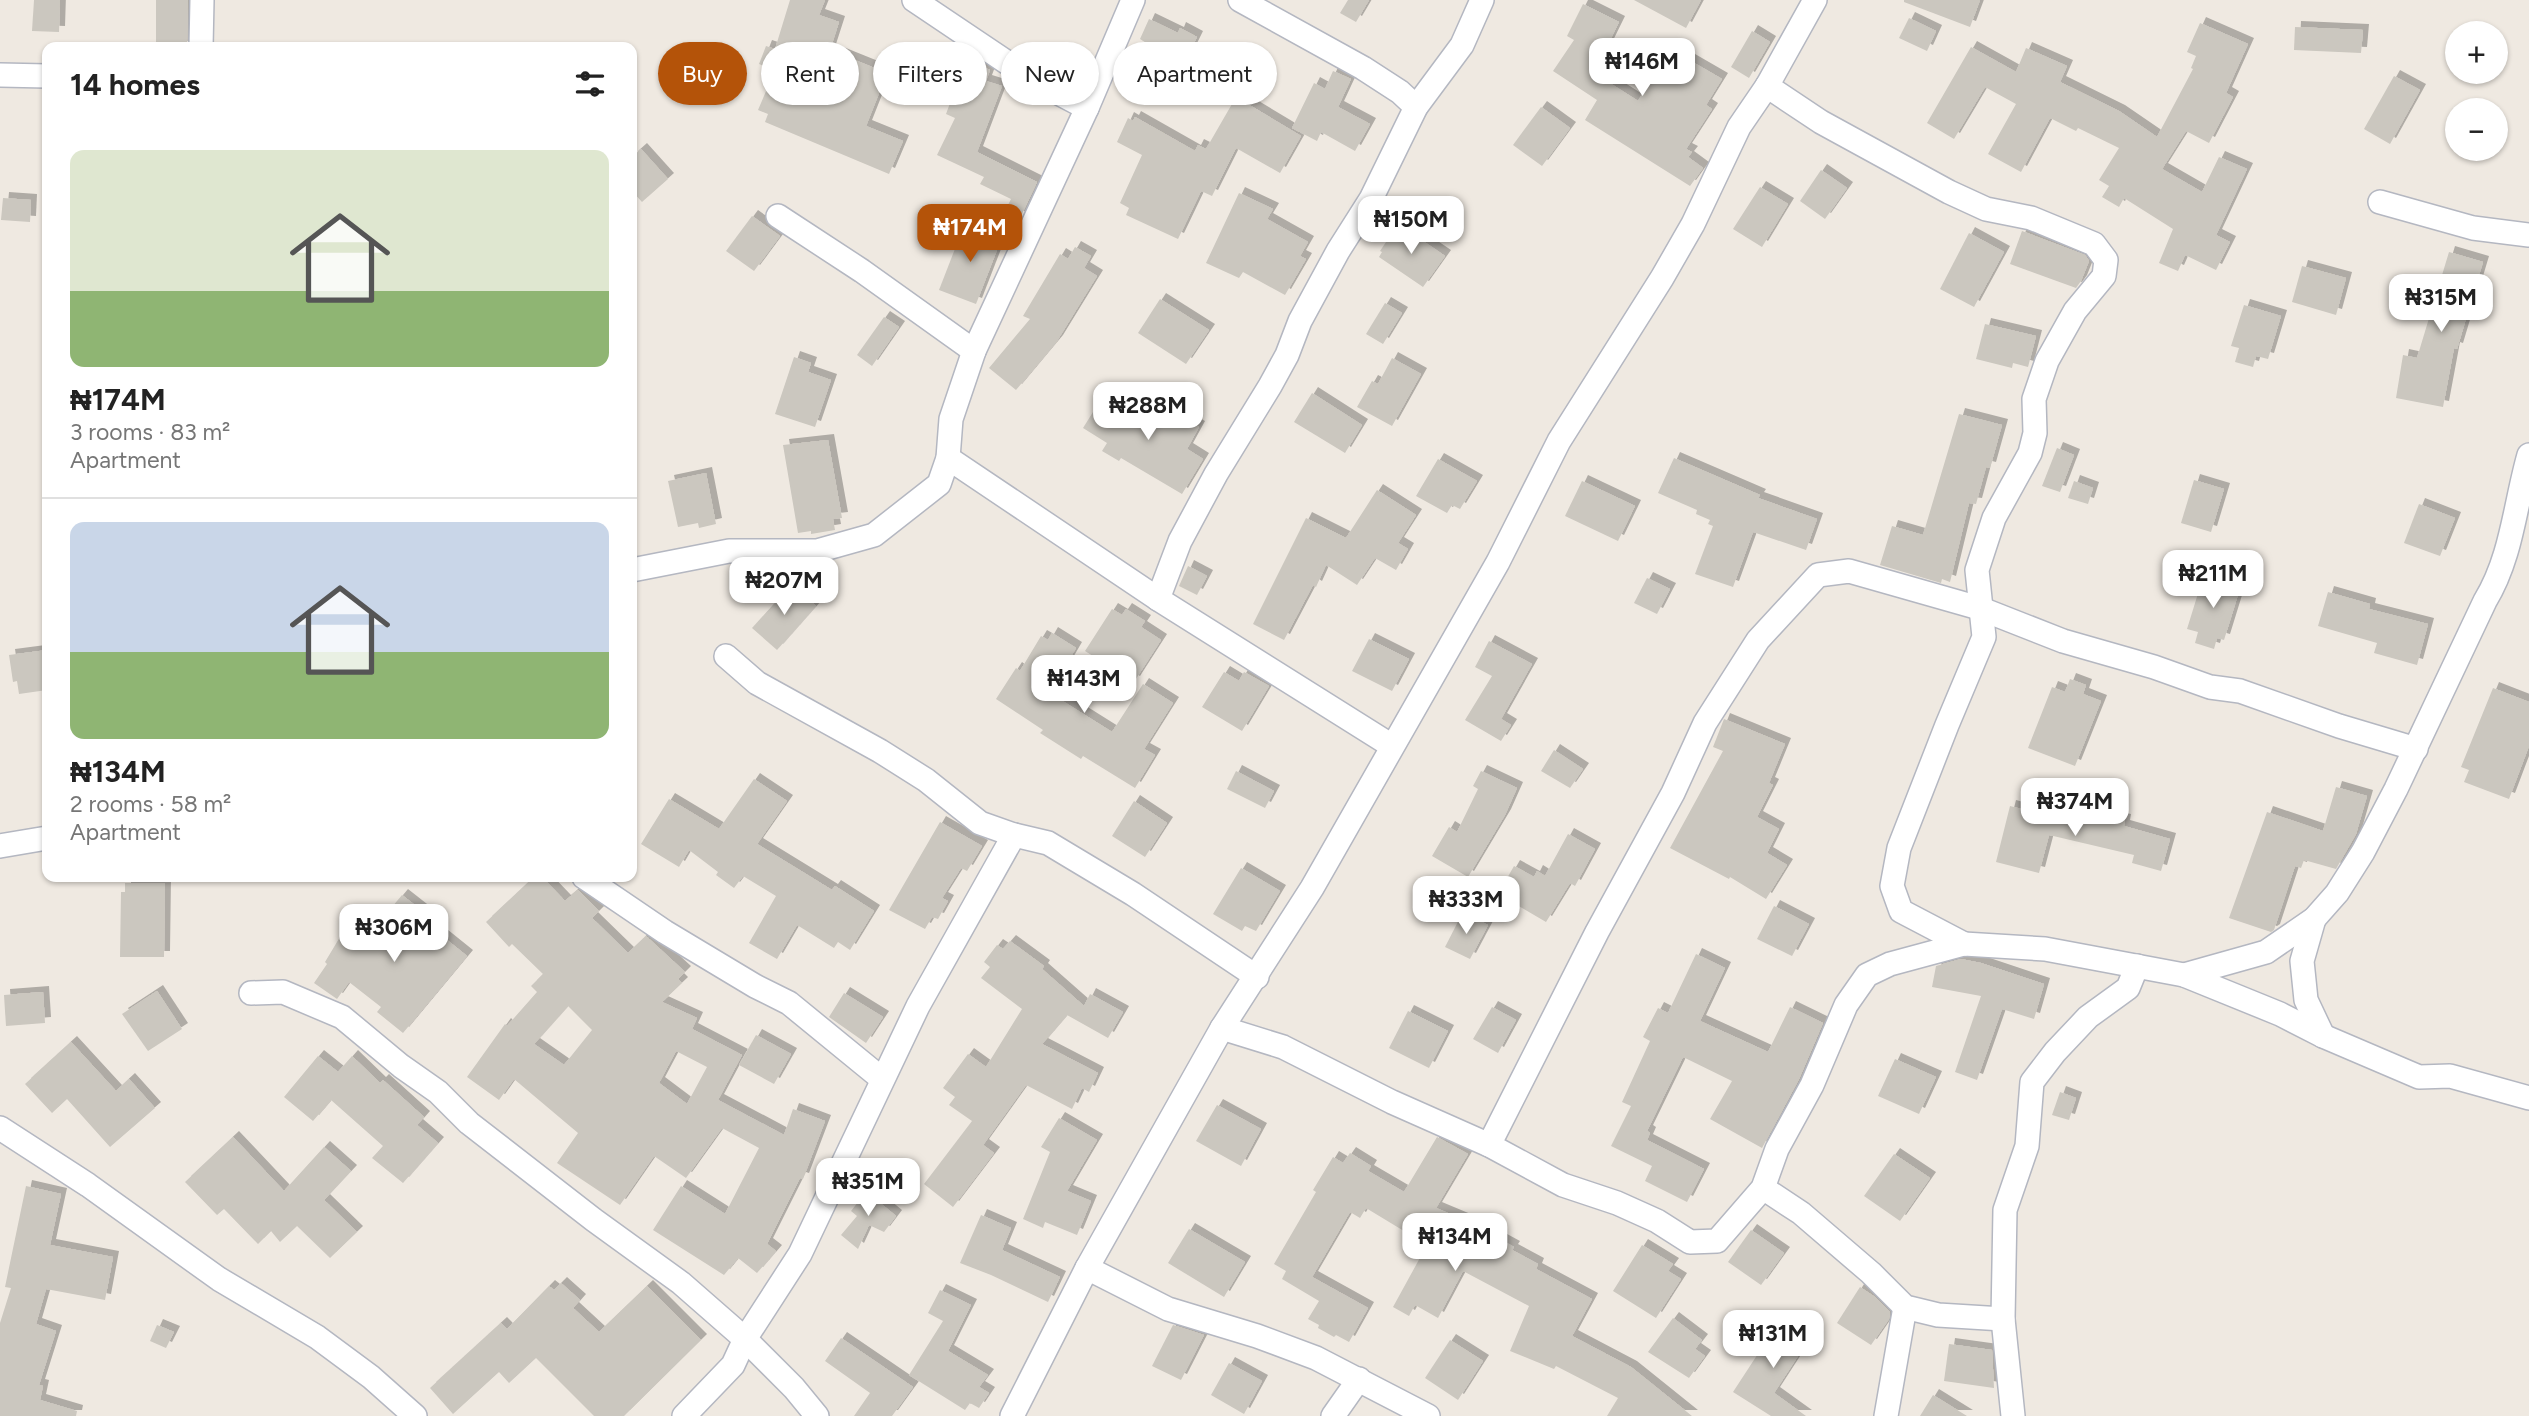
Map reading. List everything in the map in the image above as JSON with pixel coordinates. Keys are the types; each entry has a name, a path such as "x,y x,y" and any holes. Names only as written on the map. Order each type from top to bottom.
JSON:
{"street":[{"path":"201,42 202,0"},
{"path":"914,0 1030,78 1087,108"},
{"path":"637,569 729,551 817,551 874,535 939,484 948,458 951,419 974,351 1087,108 1133,0"},
{"path":"1240,0 1363,68 1400,92 1416,107"},
{"path":"1158,599 1180,541 1216,474 1275,376 1300,321 1338,251 1371,199 1416,107 1462,45 1482,0"},
{"path":"1012,1416 1087,1268 1222,1028 1312,888 1498,562 1559,441 1662,278 1693,224 1739,127 1767,86 1815,0"},
{"path":"0,75 42,76"},
{"path":"1767,86 1821,122 1938,186 1986,209 2031,218 2094,244 2106,260 2104,276 2075,311 2047,361 2034,399 2035,433 2030,453 1994,518 1977,570 1984,637 1899,848 1892,886 1901,911 1964,944"},
{"path":"2380,202 2473,228 2529,235"},
{"path":"778,216 862,271 974,351"},
{"path":"2184,975 2266,952 2314,919 2337,892 2362,852 2416,748 2494,586 2507,548 2529,455"},
{"path":"948,458 1158,599 1392,746"},
{"path":"1489,1145 1597,932 1673,793 1705,723 1758,640 1818,575 1849,571 1979,608 2063,640 2210,687 2240,691 2339,726 2416,748"},
{"path":"726,656 757,683 880,751 926,780 980,823 1048,843 1133,894 1257,977"},
{"path":"684,1416 733,1365 746,1339 800,1254 918,1006 1014,835"},
{"path":"0,846 42,839"},
{"path":"591,882 665,932 755,986 789,1003 882,1079"},
{"path":"2314,919 2302,961 2306,1000 2323,1036"},
{"path":"1222,1028 1283,1047 1392,1102 1489,1145 1563,1185 1617,1203 1657,1221 1690,1242 1717,1241 1763,1188 1777,1149 1812,1085 1846,1005 1867,975 1889,964 1964,944 2045,949 2184,975 2419,1076 2450,1076 2529,1098"},
{"path":"2013,1416 2003,1319 2005,1210 2027,1146 2032,1082 2055,1052 2088,1017 2128,988 2137,966"},
{"path":"251,993 283,992 342,1017 401,1066 438,1091 469,1123 681,1283 746,1339 817,1416"},
{"path":"0,1128 88,1185 219,1279 317,1337 371,1377 415,1416"},
{"path":"1763,1188 1801,1213 1871,1273 1905,1307 1938,1315 2003,1319"},
{"path":"1087,1268 1168,1309 1257,1336 1316,1359 1428,1416"},
{"path":"1886,1416 1905,1307"},
{"path":"1333,1416 1359,1379"}],"building":[{"path":"34,0 60,0 59,32 32,31"},
{"path":"156,0 188,0 187,42 156,42"},
{"path":"790,0 825,0 819,15 839,22 833,42 777,42"},
{"path":"1348,0 1369,0 1356,22 1340,13"},
{"path":"1634,0 1701,0 1686,28"},
{"path":"1904,0 1980,0 1970,27"},
{"path":"1583,4 1619,22 1594,73 1638,101 1670,49 1722,79 1706,105 1712,109 1686,149 1692,152 1688,157 1703,168 1690,186 1585,120 1597,100 1553,71 1574,40 1567,36"},
{"path":"1909,18 1936,31 1927,51 1899,38"},
{"path":"1149,19 1178,33 1180,28 1197,37 1195,42 1145,42 1140,39"},
{"path":"2200,23 2248,44 2226,93 2233,97 2209,143 2186,131 2162,169 2202,192 2219,157 2247,169 2216,235 2230,242 2216,270 2185,255 2178,271 2159,263 2173,229 2124,198 2119,207 2102,197 2109,186 2099,180 2119,148 2050,118 2021,172 1988,154 2016,104 1985,87 1954,139 1927,123 1971,47 2016,72 2026,48 2067,66 2060,82 2119,111 2157,137 2193,69 2191,68 2196,56 2187,52"},
{"path":"2295,27 2363,30 2361,53 2294,50"},
{"path":"1752,31 1770,42 1749,78 1731,67"},
{"path":"859,62 873,67 874,105 866,126 903,141 889,174 765,122 768,114 758,110 761,103 859,105"},
{"path":"1333,71 1351,79 1338,107 1370,124 1355,151 1321,132 1317,141 1292,128 1314,83 1325,89"},
{"path":"2394,76 2420,90 2390,144 2364,129"},
{"path":"987,81 1001,86 977,152 1037,182 1020,218 1005,211 1011,199 980,184 984,177 937,155 955,118 946,114 949,105 987,105"},
{"path":"1231,105 1249,105 1301,136 1280,173 1236,148 1212,196 1201,191 1178,239 1126,215 1129,208 1120,203 1142,155 1117,142 1128,118 1133,121 1135,117 1195,151 1198,145 1206,149"},
{"path":"1541,107 1570,128 1542,166 1513,145"},
{"path":"641,149 668,179 642,202 637,196 637,153"},
{"path":"1821,170 1847,188 1825,219 1800,201"},
{"path":"1760,187 1788,204 1762,247 1733,229"},
{"path":"1239,193 1273,209 1267,219 1308,242 1300,256 1306,259 1285,295 1243,272 1239,278 1206,263"},
{"path":"3,198 31,200 30,222 1,220"},
{"path":"752,216 780,236 754,271 726,251"},
{"path":"965,223 1002,237 976,304 939,290"},
{"path":"1398,224 1445,256 1423,287 1379,257 1382,252 1380,251"},
{"path":"2022,231 2085,255 2089,261 2076,288 2010,264"},
{"path":"1969,233 2004,252 1974,307 1940,289"},
{"path":"1075,247 1091,256 1084,268 1097,276 1057,341 1016,390 989,368 1030,319 1023,316 1060,254 1068,259"},
{"path":"2449,252 2483,262 2457,349 2454,348 2443,407 2396,398 2403,355 2417,358"},
{"path":"2302,266 2346,278 2336,315 2292,302"},
{"path":"1160,299 1209,330 1186,364 1138,333"},
{"path":"1385,303 1402,313 1383,344 1366,334"},
{"path":"2244,305 2281,316 2268,359 2256,356 2253,367 2235,362 2239,348 2231,346"},
{"path":"884,317 899,327 872,366 857,355"},
{"path":"1985,324 2036,336 2028,367 2013,363 2012,368 1976,359"},
{"path":"794,357 811,363 808,372 831,380 815,427 775,414"},
{"path":"1392,358 1421,374 1392,426 1357,407 1372,381 1378,384"},
{"path":"1312,393 1362,425 1345,453 1294,422"},
{"path":"1103,396 1150,425 1162,406 1199,427 1187,449 1203,459 1182,494 1121,458 1119,461 1102,451 1107,443 1083,428"},
{"path":"1959,414 2002,425 1976,504 1969,503 1950,582 1942,579 1941,583 1880,565 1892,526 1923,535"},
{"path":"828,440 842,518 833,519 835,530 798,533 783,445"},
{"path":"2057,448 2074,455 2060,492 2042,486"},
{"path":"1674,458 1760,495 1758,498 1817,519 1806,550 1753,532 1733,587 1695,574 1713,526 1708,524 1710,520 1696,514 1697,510 1658,493"},
{"path":"1438,459 1477,481 1460,509 1452,505 1447,513 1416,496"},
{"path":"706,473 716,524 699,528 698,523 678,527 668,481"},
{"path":"2194,480 2224,489 2211,532 2181,523"},
{"path":"1582,481 1635,506 1618,541 1565,516"},
{"path":"2074,481 2093,488 2088,504 2068,498"},
{"path":"1377,490 1416,515 1398,543 1408,549 1396,570 1375,558 1357,585 1326,565 1284,640 1253,624 1306,518 1346,538"},
{"path":"2419,504 2455,518 2440,556 2404,543"},
{"path":"1188,566 1207,576 1197,595 1179,586"},
{"path":"2204,574 2241,585 2224,640 2217,638 2214,649 2195,643 2198,632 2187,629"},
{"path":"1647,578 1670,589 1657,614 1634,603"},
{"path":"792,584 816,606 777,650 752,628"},
{"path":"2328,592 2370,604 2369,609 2428,624 2417,665 2374,653 2377,643 2318,626"},
{"path":"1112,609 1122,615 1126,609 1145,621 1141,627 1161,640 1134,682 1085,651"},
{"path":"1052,633 1076,648 1051,691 1053,695 1112,732 1143,684 1173,703 1144,749 1155,755 1135,788 1040,733 1043,730 996,699 1016,668 1020,671 1041,636 1048,640"},
{"path":"1369,639 1409,659 1392,691 1352,671"},
{"path":"1489,641 1532,664 1501,719 1511,725 1501,741 1465,720 1492,676 1475,667"},
{"path":"42,651 42,691 19,694 17,681 13,682 9,655"},
{"path":"1224,672 1239,681 1244,672 1269,686 1242,731 1202,707"},
{"path":"2070,679 2086,685 2083,694 2101,701 2075,766 2028,748 2052,687 2065,692"},
{"path":"2493,688 2529,702 2529,746 2509,799 2464,782 2469,770 2461,767"},
{"path":"1724,719 1785,744 1769,783 1773,785 1757,817 1779,829 1767,853 1787,865 1766,899 1730,877 1729,879 1670,848 1723,751 1713,747"},
{"path":"1554,750 1583,769 1570,788 1541,771"},
{"path":"1236,771 1274,791 1265,808 1227,789"},
{"path":"1481,771 1517,788 1505,815 1468,877 1432,856 1449,827 1457,832 1478,789 1473,786"},
{"path":"754,779 787,801 757,844 832,890 835,886 874,911 850,950 838,942 834,948 797,925 777,959 749,943 776,896 743,876 734,888 689,850 679,867 641,844 669,799 719,829"},
{"path":"2336,787 2367,796 2356,834 2336,869 2304,860 2301,868 2295,866 2274,930 2271,932 2229,918 2267,812 2323,831"},
{"path":"1134,801 1167,823 1145,857 1112,836"},
{"path":"2010,806 2067,821 2070,807 2125,820 2124,826 2170,839 2161,871 2132,863 2134,855 2049,835 2039,873 1996,862"},
{"path":"940,822 982,846 967,871 961,868 942,898 948,901 938,919 932,917 925,929 889,910"},
{"path":"1568,834 1595,849 1575,886 1570,883 1546,922 1498,894 1514,866 1534,877 1537,871 1545,876"},
{"path":"1241,868 1280,891 1256,931 1245,926 1242,931 1213,914"},
{"path":"529,882 547,882 565,901 578,890 599,911 592,918 628,953 646,936 685,972 678,979 682,983 662,1002 697,1018 692,1029 742,1055 718,1100 784,1135 793,1109 825,1121 803,1179 800,1178 767,1244 776,1251 757,1273 738,1258 724,1275 653,1230 681,1186 725,1214 759,1148 722,1128 686,1178 654,1156 620,1205 557,1163 578,1133 514,1079 499,1100 467,1077 505,1024 507,1026 537,992 531,986 543,974 512,944 509,947 486,922","holes":["568,1006 592,1030 564,1065 534,1044","676,1051 707,1067 687,1104 659,1083"]},
{"path":"125,883 165,883 164,957 120,957 121,892 125,892"},
{"path":"402,895 430,917 426,923 467,956 403,1033 377,1012 381,1007 349,982 337,999 314,983 343,932 362,943"},
{"path":"1774,906 1809,924 1792,956 1757,939"},
{"path":"1463,912 1488,925 1470,959 1445,947"},
{"path":"1010,941 1044,966 1042,969 1084,1006 1090,994 1123,1012 1108,1038 1067,1015 1042,1044 1098,1073 1089,1092 1082,1088 1072,1109 1026,1085 983,1145 994,1153 953,1207 924,1184 972,1121 949,1105 955,1097 943,1088 968,1054 986,1067 1022,1009 981,978 990,967 984,962 997,945 1003,949"},
{"path":"1696,954 1725,968 1700,1021 1768,1052 1790,1007 1823,1023 1799,1079 1762,1148 1710,1119 1732,1081 1683,1057 1647,1131 1650,1133 1647,1140 1704,1169 1687,1202 1645,1181 1652,1166 1611,1146 1631,1106 1622,1102 1650,1041 1643,1037 1658,1008 1668,1013"},
{"path":"1961,959 2044,984 2034,1019 2002,1009 1977,1080 1955,1072 1981,996 1932,987 1936,966"},
{"path":"157,991 182,1029 148,1051 122,1014"},
{"path":"43,992 45,1023 6,1026 4,995"},
{"path":"844,993 883,1017 866,1043 829,1017"},
{"path":"1492,1007 1516,1020 1498,1053 1473,1039"},
{"path":"1408,1011 1448,1031 1429,1068 1389,1048"},
{"path":"756,1035 791,1054 774,1084 739,1065"},
{"path":"71,1042 116,1091 129,1079 155,1108 110,1147 67,1099 52,1113 25,1084"},
{"path":"318,1056 338,1072 352,1056 380,1083 383,1080 424,1117 417,1125 438,1143 403,1183 372,1158 383,1146 331,1100 313,1121 284,1097"},
{"path":"1895,1059 1936,1077 1919,1114 1878,1096"},
{"path":"2060,1092 2076,1098 2069,1120 2052,1115"},
{"path":"1217,1105 1261,1129 1241,1166 1196,1141"},
{"path":"1059,1118 1097,1140 1067,1191 1091,1201 1077,1235 1045,1222 1043,1228 1023,1219 1050,1152 1041,1147"},
{"path":"233,1137 284,1191 324,1147 351,1171 324,1200 357,1232 330,1258 297,1226 280,1242 271,1231 258,1244 224,1209 217,1215 185,1182"},
{"path":"1437,1137 1468,1154 1436,1208 1479,1226 1514,1247 1512,1250 1538,1264 1536,1269 1592,1299 1572,1336 1631,1367 1692,1416 1607,1416 1618,1398 1556,1366 1554,1369 1510,1351 1529,1306 1463,1271 1438,1318 1415,1305 1409,1316 1393,1307 1427,1245 1366,1208 1360,1218 1350,1212 1312,1277 1368,1308 1349,1342 1336,1335 1334,1337 1308,1319 1319,1301 1282,1279 1286,1271 1274,1264 1333,1157 1343,1163 1350,1153 1371,1166 1368,1171 1404,1192"},
{"path":"1894,1154 1930,1178 1900,1221 1864,1196"},
{"path":"26,1186 61,1194 50,1245 113,1257 105,1300 46,1289 36,1324 56,1331 39,1385 43,1386 40,1400 77,1411 76,1416 0,1416 0,1323 11,1288 5,1287"},
{"path":"879,1189 884,1192 879,1202 896,1216 884,1232 869,1225 858,1249 841,1235 857,1216 851,1211 866,1192 872,1197"},
{"path":"981,1215 1011,1228 1002,1250 1060,1277 1048,1302 960,1263"},
{"path":"1189,1229 1245,1262 1224,1297 1168,1263"},
{"path":"1751,1230 1784,1253 1761,1285 1728,1262"},
{"path":"1642,1245 1673,1264 1668,1271 1681,1279 1656,1318 1613,1291"},
{"path":"561,1283 580,1300 573,1308 599,1332 647,1286 701,1340 624,1416 594,1416 536,1358 509,1383 499,1372 453,1414 430,1388 501,1323 507,1329 549,1286 554,1290"},
{"path":"1860,1287 1890,1312 1889,1319 1871,1345 1837,1323"},
{"path":"940,1290 971,1305 948,1351 988,1375 979,1387 989,1393 979,1408 970,1403 965,1410 909,1375 943,1321 928,1313"},
{"path":"1782,1317 1811,1336 1774,1393 1806,1416 1771,1416 1733,1392"},
{"path":"1673,1318 1702,1340 1695,1349 1705,1356 1689,1378 1648,1352"},
{"path":"157,1325 174,1332 166,1348 150,1341"},
{"path":"1173,1325 1204,1335 1181,1380 1152,1366"},
{"path":"841,1338 913,1387 892,1416 854,1416 870,1393 825,1361"},
{"path":"1450,1340 1483,1361 1458,1400 1425,1378"},
{"path":"1949,1344 1992,1350 1994,1388 1944,1381"},
{"path":"1229,1363 1262,1381 1244,1414 1211,1395"},
{"path":"1933,1395 1967,1416 1920,1416"}]}
